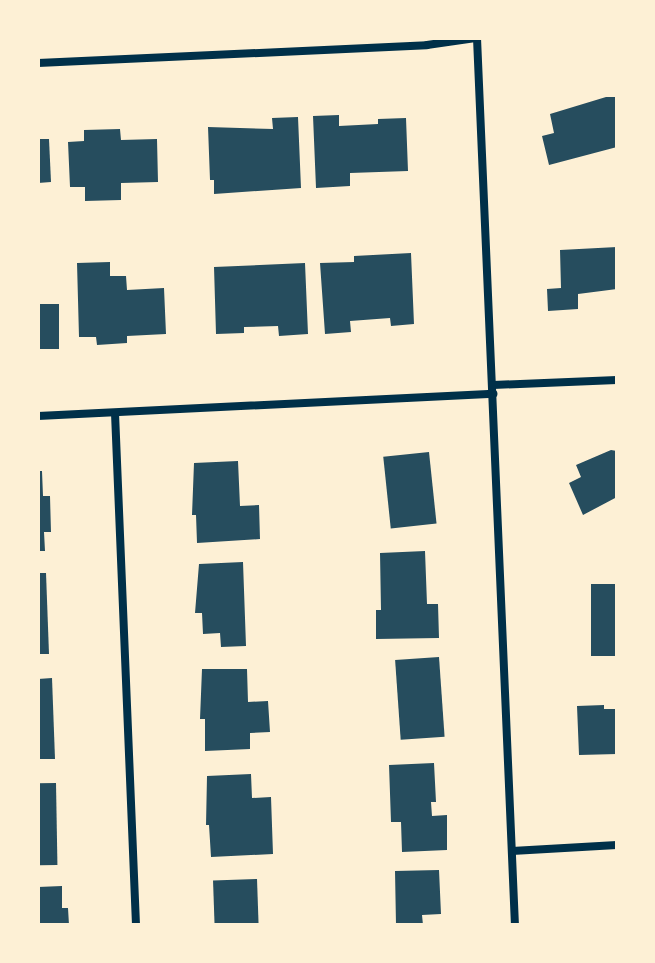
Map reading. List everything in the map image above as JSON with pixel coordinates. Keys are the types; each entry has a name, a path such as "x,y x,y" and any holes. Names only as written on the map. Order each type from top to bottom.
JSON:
{"street":[{"path":"38,63 427,45 476,38 515,925"},
{"path":"38,416 617,380"},
{"path":"115,413 136,925"},
{"path":"512,851 617,845"}],"building":[{"path":"606,97 617,97 617,147 549,165 542,136 554,133 550,114"},
{"path":"339,115 339,126 378,124 378,119 406,118 408,171 350,173 350,186 316,188 313,116"},
{"path":"298,117 301,188 214,194 214,180 210,180 208,127 273,129 272,118"},
{"path":"120,129 121,140 157,139 158,182 121,183 121,200 85,201 85,187 70,187 68,142 84,141 84,130"},
{"path":"38,139 49,139 51,182 38,183"},
{"path":"617,247 617,289 578,294 578,309 548,311 547,289 561,288 560,250"},
{"path":"411,253 414,324 391,326 390,318 350,321 351,332 325,334 320,263 354,262 354,256"},
{"path":"110,262 110,276 126,276 127,290 164,288 166,334 127,336 127,343 97,345 96,337 79,337 77,263"},
{"path":"305,263 308,334 279,336 278,326 244,327 244,333 216,334 214,267"},
{"path":"38,304 59,304 59,349 38,349"},
{"path":"611,450 617,451 617,497 583,515 569,483 581,477 576,465"},
{"path":"429,452 437,524 391,528 383,457"},
{"path":"238,461 240,506 259,505 260,539 197,543 196,515 192,515 194,463"},
{"path":"38,471 42,471 43,496 50,496 51,532 44,532 45,551 38,551"},
{"path":"425,551 427,604 438,604 439,638 376,639 376,610 381,610 380,553"},
{"path":"243,562 246,646 221,647 220,633 203,634 202,613 195,613 199,564"},
{"path":"38,573 46,573 49,654 38,654"},
{"path":"591,584 617,584 617,656 591,656"},
{"path":"439,657 445,737 401,740 395,660"},
{"path":"202,669 247,669 248,702 268,701 270,732 250,733 250,749 205,751 205,719 200,719"},
{"path":"52,678 55,759 38,759 38,679"},
{"path":"604,705 604,709 617,709 617,754 579,755 577,706"},
{"path":"434,763 436,802 431,802 432,816 447,815 447,850 402,852 401,822 391,822 389,765"},
{"path":"251,774 252,798 271,797 273,854 211,857 209,825 206,825 207,776"},
{"path":"38,783 56,783 57,865 39,865"},
{"path":"439,870 441,914 422,915 423,925 396,925 395,871"},
{"path":"257,879 259,925 215,925 213,881"},
{"path":"62,886 62,908 68,908 69,925 38,925 38,887"}]}
